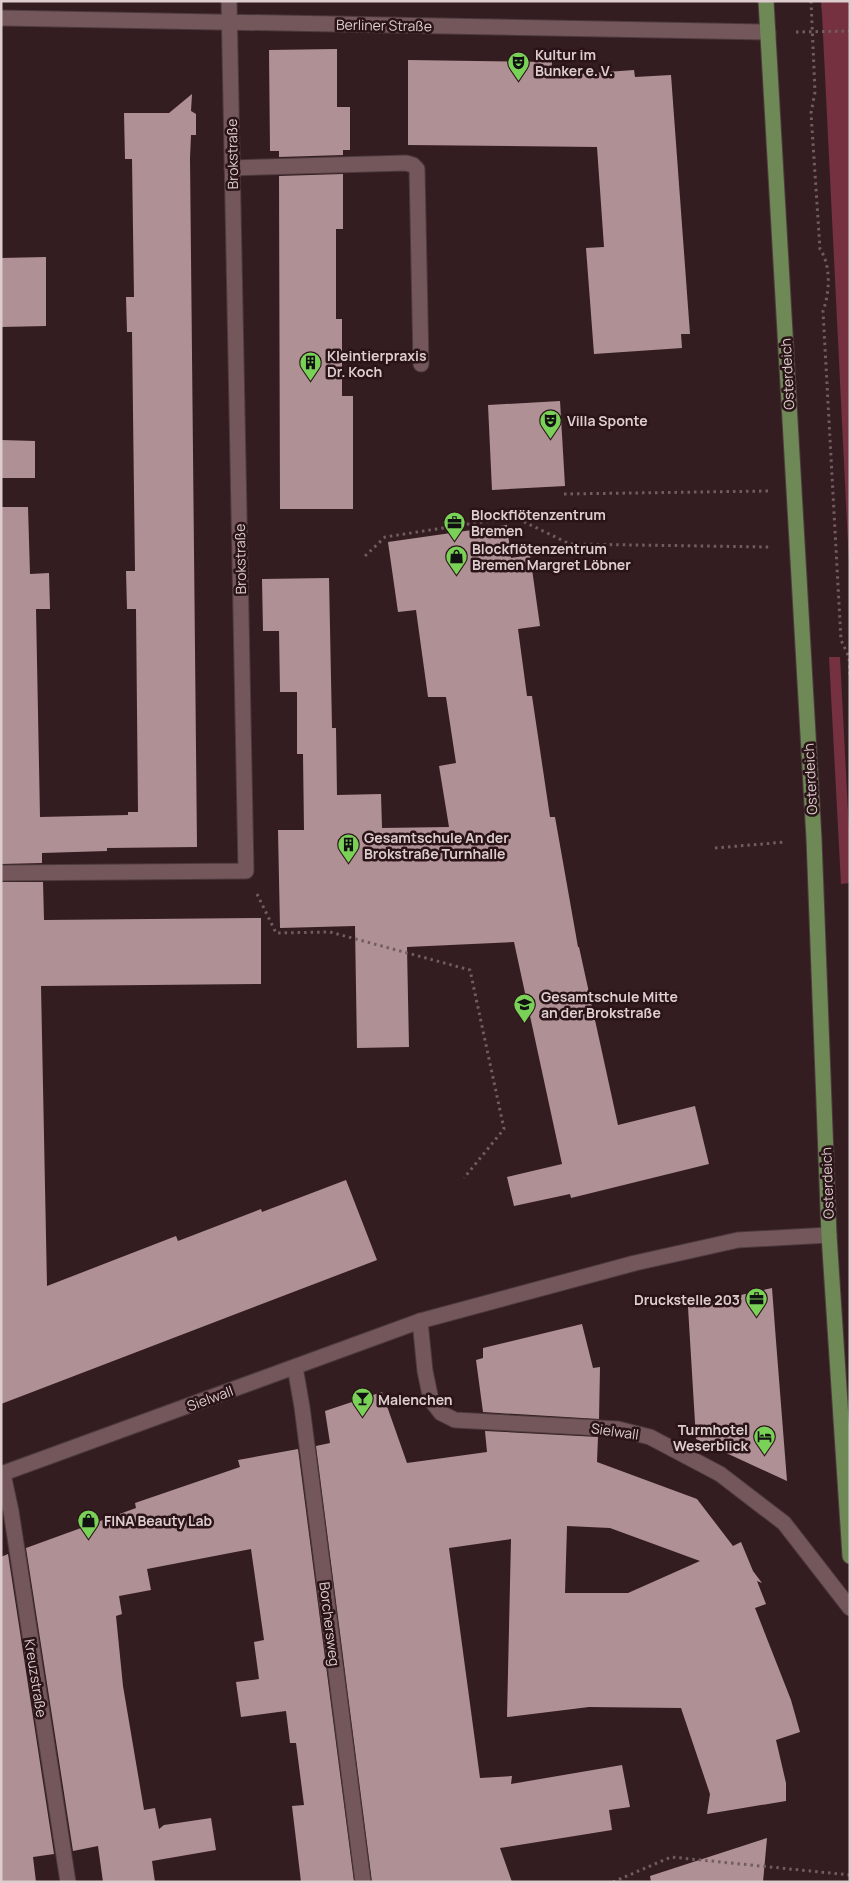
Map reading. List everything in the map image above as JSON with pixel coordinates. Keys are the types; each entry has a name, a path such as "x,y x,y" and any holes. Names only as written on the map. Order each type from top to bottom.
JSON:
{"main road":[{"name":"Osterdeich","path":"766,1 814,839 829,1235 850,1556"}],"street":[{"name":"Brokstraße","path":"229,1 246,871"},
{"name":"Berliner Straße","path":"1,18 768,32"},
{"path":"232,168 406,163 413,165 417,169 421,364"},
{"path":"1,873 246,871"},
{"name":"Sielwall","path":"2,1474 420,1321 635,1263 738,1240 829,1235"},
{"name":"Sielwall","path":"420,1321 431,1400 441,1413 455,1420 618,1429 650,1437 720,1474 784,1522 850,1608"},
{"name":"Borchersweg","path":"295,1367 302,1407 363,1882"},
{"name":"Kreuzstraße","path":"2,1474 11,1512 68,1882"}],"path":[{"path":"811,1 815,92 811,114 820,249 826,258 828,297 823,310 841,640 849,657 850,678"},
{"path":"813,31 850,31"},
{"path":"564,494 758,491"},
{"path":"365,556 386,537 514,516 570,544 760,546"},
{"path":"715,848 814,839"},
{"path":"246,871 276,933 330,932 470,970 504,1129 464,1178"},
{"path":"613,1882 671,1857 850,1875"}],"shaded area":[{"path":"821,1 850,1 850,585 822,14"},
{"path":"829,657 840,657 850,850 850,883 841,884"}],"building":[{"path":"337,49 337,107 350,107 350,150 343,150 343,155 279,157 279,151 270,151 269,50"},
{"path":"408,60 552,62 551,76 634,70 635,77 671,75 690,334 681,334 682,348 594,354 586,248 604,247 597,147 408,145"},
{"path":"192,94 191,111 196,114 196,135 191,135 190,158 197,847 107,848 107,851 42,853 42,863 1,864 1,507 28,507 30,574 49,573 50,609 36,609 40,817 128,815 128,812 138,812 136,609 127,609 126,571 135,571 132,332 127,332 126,297 134,297 132,159 125,159 124,113 169,113"},
{"path":"343,174 343,229 336,229 336,319 342,319 342,396 353,396 353,509 280,509 279,176"},
{"path":"46,257 46,326 1,327 1,258"},
{"path":"560,401 565,486 492,490 488,405"},
{"path":"1,440 35,441 35,478 1,478"},
{"path":"507,525 511,558 530,555 540,626 518,629 527,696 532,696 550,817 555,817 578,947 618,1125 695,1106 709,1164 571,1198 570,1194 514,1206 507,1177 562,1164 514,942 407,947 409,1047 357,1048 355,926 280,928 278,830 304,830 303,754 297,754 297,692 280,692 279,631 263,631 262,579 329,578 332,728 336,728 337,795 381,794 382,828 449,827 439,766 456,763 446,697 428,697 416,610 398,612 388,542"},
{"path":"1,882 43,882 44,920 261,918 261,984 41,986 47,1286 176,1236 178,1241 261,1209 262,1212 346,1180 377,1260 1,1404"},
{"path":"772,1288 787,1481 696,1439 688,1307"},
{"path":"582,1324 593,1368 600,1367 599,1419 483,1412 476,1360 483,1358 483,1348"},
{"path":"382,1392 407,1463 487,1452 485,1431 598,1437 597,1462 697,1499 733,1546 741,1542 753,1571 762,1583 757,1581 766,1604 755,1608 791,1700 800,1732 776,1740 786,1783 786,1801 707,1814 710,1794 681,1708 589,1707 507,1717 511,1539 449,1548 480,1778 512,1776 511,1784 622,1765 630,1807 609,1810 612,1830 500,1848 512,1882 372,1882 316,1446 330,1443 325,1411","holes":["567,1526 610,1528 700,1561 628,1593 565,1593"]},
{"path":"298,1449 354,1882 301,1882 292,1806 304,1805 296,1743 290,1743 286,1711 241,1717 236,1682 259,1679 254,1642 264,1640 251,1549 147,1569 151,1590 119,1596 122,1614 116,1616 123,1686 144,1810 155,1808 159,1829 164,1825 211,1818 216,1850 152,1861 155,1882 103,1882 98,1846 73,1851 26,1548 136,1508 135,1503 240,1467 238,1460"},
{"path":"8,1554 54,1854 33,1857 36,1882 1,1882 1,1557"},
{"path":"767,1838 763,1882 651,1882 650,1876"}],"place":[{"name":"Kultur im Bunker e. V.","path":"519,81"},
{"name":"Kleintierpraxis Dr. Koch","path":"311,382"},
{"name":"Villa Sponte","path":"551,439"},
{"name":"Blockflötenzentrum Bremen","path":"455,541"},
{"name":"Blockflötenzentrum Bremen Margret Löbner","path":"456,575"},
{"name":"Gesamtschule An der Brokstraße Turnhalle","path":"348,864"},
{"name":"Gesamtschule Mitte an der Brokstraße","path":"525,1023"},
{"name":"Druckstelle 203","path":"756,1318"},
{"name":"Malenchen","path":"362,1418"},
{"name":"Turmhotel Weserblick","path":"764,1456"},
{"name":"FINA Beauty Lab","path":"88,1539"}]}
